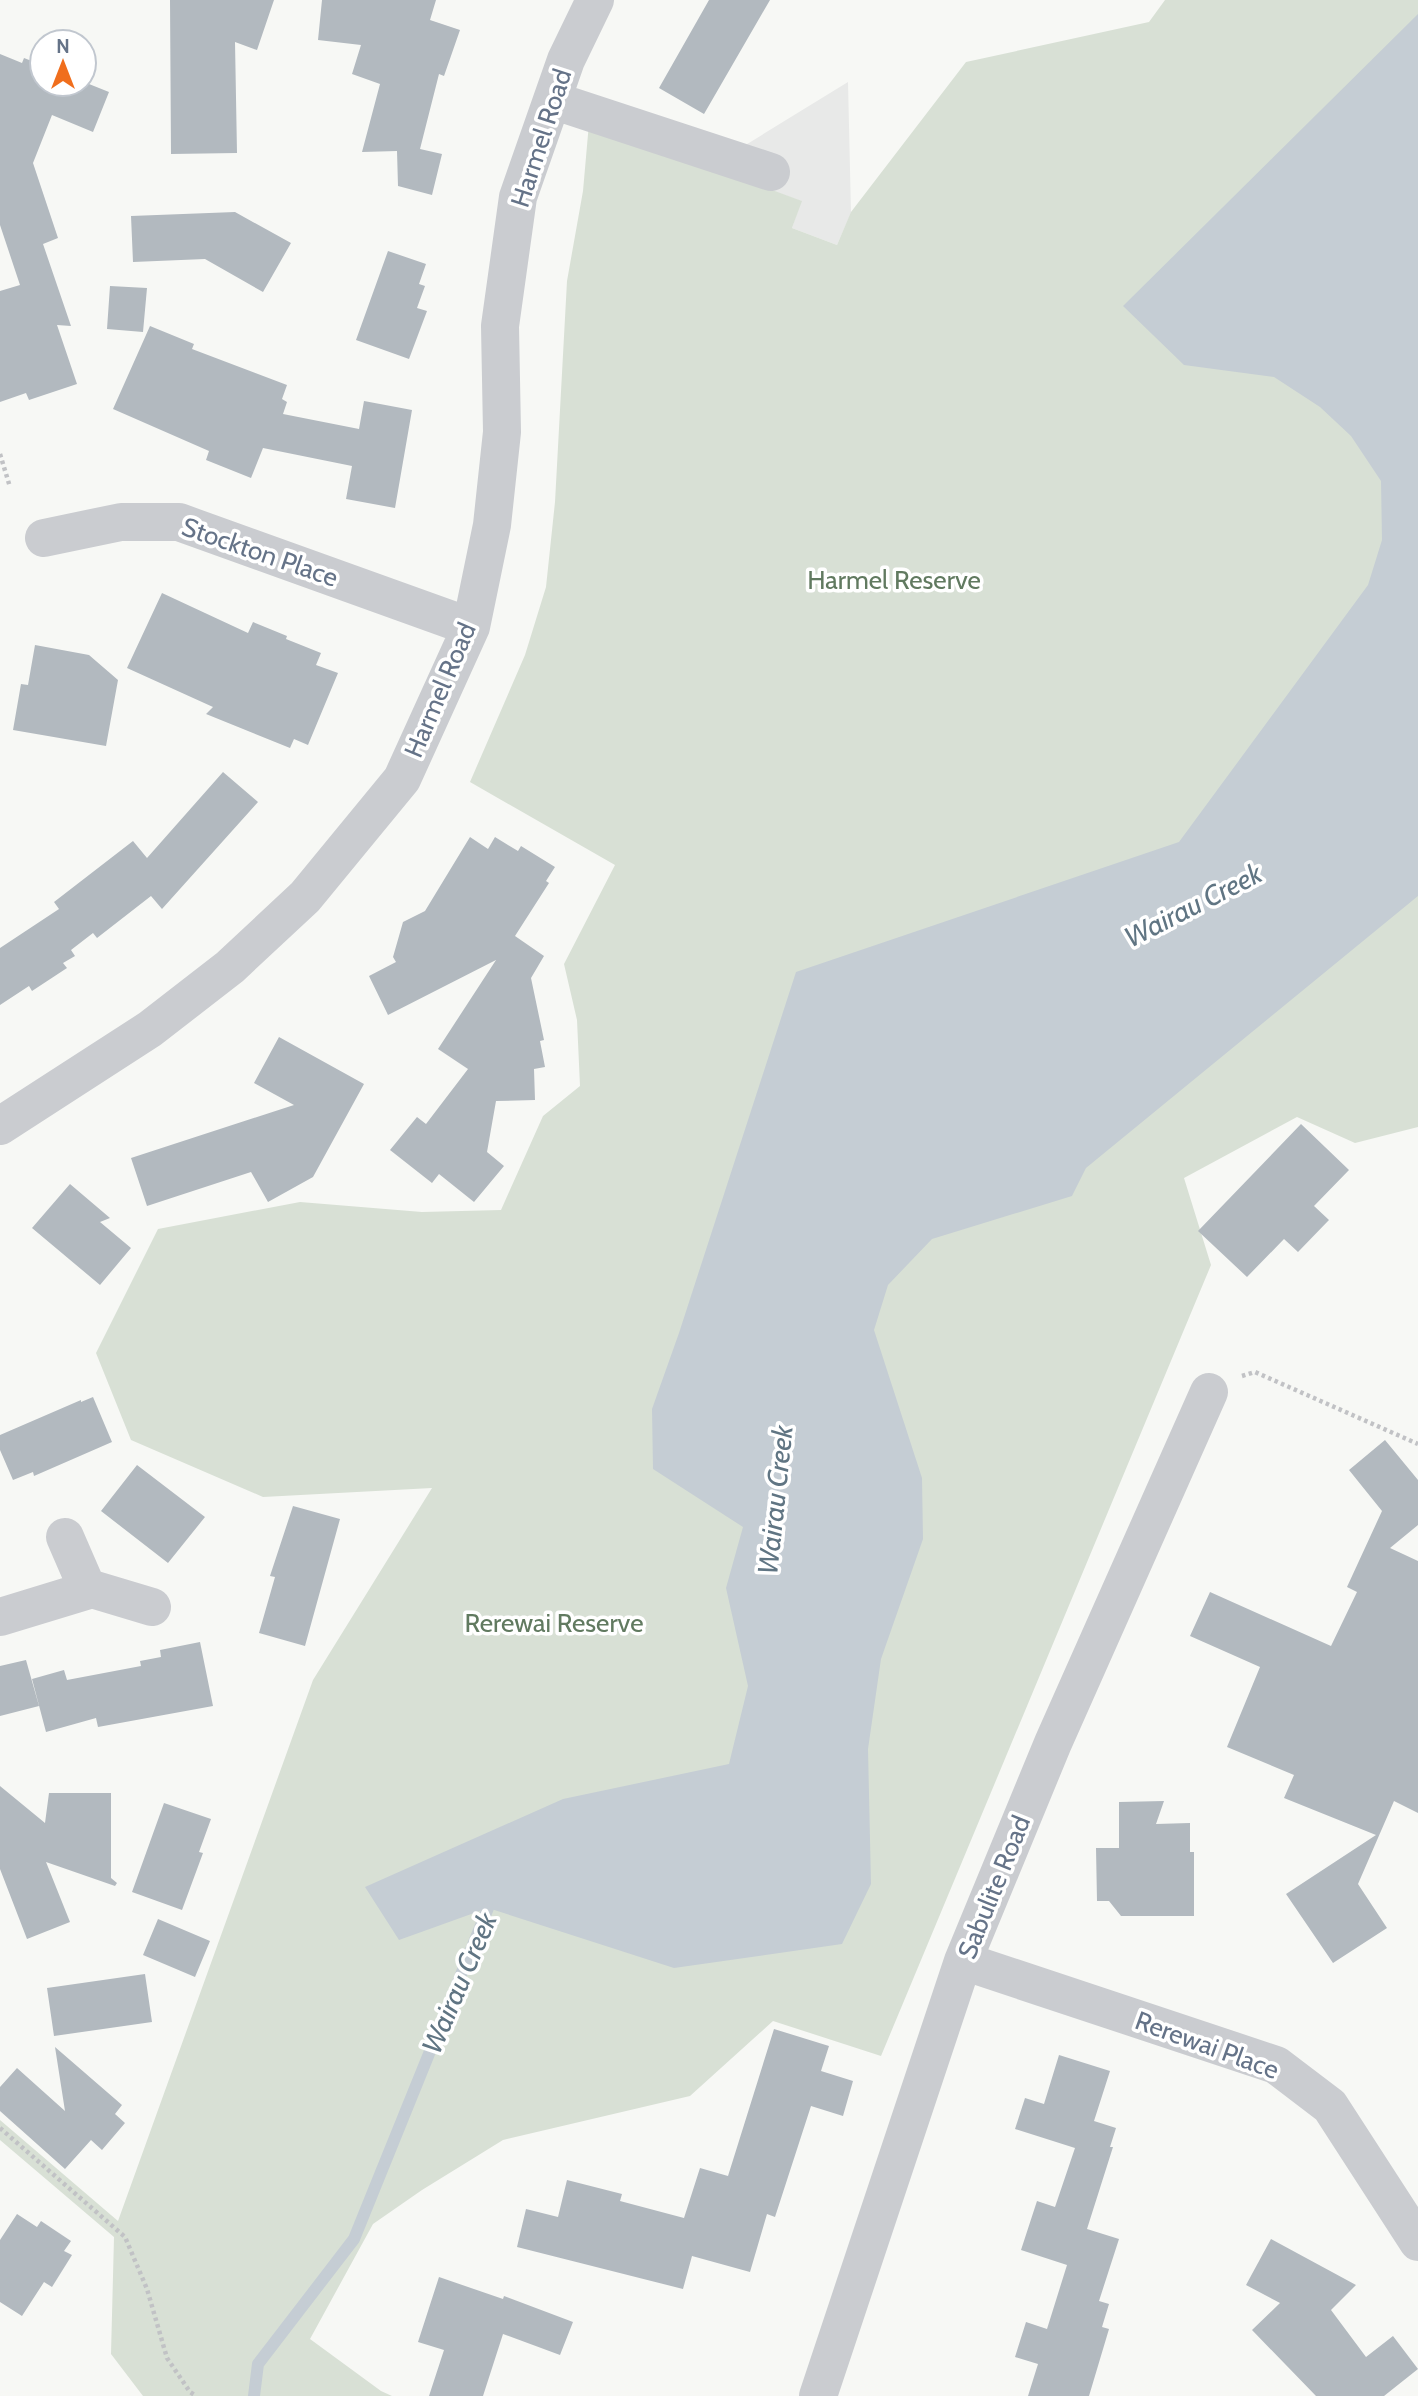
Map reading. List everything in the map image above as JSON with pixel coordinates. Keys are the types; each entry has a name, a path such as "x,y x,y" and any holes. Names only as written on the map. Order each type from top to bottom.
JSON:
{"street":[{"name":"Harmel Road","path":"0,1126 150,1029 230,967 305,897 402,779 471,627 492,525 502,432 500,326 518,197 566,60 595,0"},
{"path":"552,100 771,172"},
{"name":"Stockton Place","path":"44,538 121,522 179,522 471,627"},
{"name":"Sabulite Road","path":"818,2396 963,1962 1053,1744 1223,1385"},
{"path":"65,1537 88,1590"},
{"path":"0,1617 92,1589 152,1606"},
{"name":"Rerewai Place","path":"963,1962 1276,2065 1330,2106 1418,2242"}],"path":[{"path":"0,454 10,487"},
{"path":"1223,1385 1255,1372 1418,1444"},
{"path":"0,2128 125,2237 147,2289 167,2358 195,2396"}],"shaded area":[{"path":"848,82 851,213 837,245 792,228 801,201 589,123 739,149"}],"green space":[{"path":"1165,0 1418,0 1418,1127 1355,1143 1297,1117 1184,1178 1211,1265 881,2056 773,2021 690,2096 503,2140 373,2224 310,2339 381,2391 392,2396 143,2396 111,2354 114,2237 0,2140 0,2120 118,2221 313,1680 432,1488 263,1497 131,1440 96,1353 158,1229 300,1202 422,1212 501,1210 543,1116 580,1086 577,1020 564,964 615,865 470,782 525,655 546,587 555,502 567,281 583,191 589,123 802,201 792,228 837,245 851,212 966,62 1149,22"}],"water":[{"path":"1418,14 1418,896 1086,1168 1072,1196 932,1239 888,1285 874,1330 922,1478 923,1539 881,1659 868,1749 871,1884 842,1944 674,1968 488,1908 399,1940 365,1887 563,1799 729,1764 748,1686 726,1588 743,1527 653,1469 652,1409 796,972 1179,842 1368,585 1382,540 1381,481 1351,436 1320,407 1274,377 1184,365 1123,306"}],"building":[{"path":"170,0 274,0 257,50 235,42 237,153 171,154"},
{"path":"322,0 436,0 430,20 460,30 444,76 439,74 420,149 442,154 432,195 398,186 397,151 362,152 380,84 352,74 361,45 318,40"},
{"path":"709,0 770,0 704,114 659,88"},
{"path":"0,54 22,63 24,58 28,60 28,98 98,98 98,88 109,92 93,132 52,115 33,163 58,238 43,244 71,326 57,325 77,384 29,400 26,393 0,402 0,291 20,285 0,225"},
{"path":"235,212 291,243 263,292 205,259 133,262 131,216"},
{"path":"388,251 426,264 419,284 425,286 417,308 427,311 409,359 356,340"},
{"path":"110,286 147,288 143,332 107,329"},
{"path":"150,326 194,344 192,349 287,385 282,399 287,402 283,414 359,429 364,401 412,410 395,508 346,499 352,466 263,448 251,478 206,460 209,451 113,409"},
{"path":"162,593 248,633 253,622 321,653 316,665 338,673 308,745 294,739 290,748 206,714 213,707 127,668"},
{"path":"35,645 89,655 118,680 106,746 13,730 21,684 28,685"},
{"path":"223,772 258,802 162,909 151,896 97,938 93,933 71,950 75,956 63,963 67,968 32,991 29,986 0,1005 0,948 59,909 54,902 133,841 147,858"},
{"path":"470,837 488,849 495,837 518,851 521,846 555,867 546,881 549,883 515,936 544,956 531,978 544,1040 540,1041 545,1067 534,1069 535,1100 496,1101 487,1152 504,1166 474,1202 439,1174 432,1183 390,1150 417,1117 426,1124 468,1069 438,1049 496,960 388,1015 369,976 396,962 393,957 403,922 425,911"},
{"path":"279,1037 364,1084 313,1177 268,1202 251,1172 147,1206 131,1158 294,1105 254,1083"},
{"path":"1301,1124 1349,1170 1314,1206 1329,1220 1298,1252 1284,1239 1247,1277 1198,1231"},
{"path":"70,1184 110,1218 100,1222 131,1248 100,1285 32,1228"},
{"path":"93,1397 112,1442 34,1476 33,1472 13,1480 0,1450 0,1435"},
{"path":"1385,1440 1418,1480 1418,1525 1390,1548 1418,1561 1418,1813 1394,1801 1358,1884 1387,1928 1333,1963 1286,1894 1376,1835 1284,1798 1294,1775 1227,1747 1260,1667 1190,1636 1210,1592 1331,1646 1357,1592 1347,1587 1382,1511 1349,1470"},
{"path":"137,1465 205,1517 168,1563 101,1511"},
{"path":"293,1506 340,1519 305,1646 259,1633 275,1577 270,1576"},
{"path":"200,1642 213,1706 98,1727 96,1718 46,1732 32,1679 64,1670 67,1680 141,1666 140,1661 161,1657 160,1650"},
{"path":"26,1660 39,1706 0,1716 0,1666"},
{"path":"0,1786 45,1823 49,1793 111,1793 111,1878 117,1883 115,1886 46,1862 70,1922 27,1939 0,1869"},
{"path":"1164,1801 1156,1824 1190,1823 1190,1852 1194,1852 1194,1916 1121,1916 1109,1901 1097,1901 1096,1848 1119,1848 1119,1802"},
{"path":"164,1803 211,1819 199,1852 203,1853 182,1910 132,1892"},
{"path":"158,1919 210,1941 195,1977 143,1955"},
{"path":"145,1974 152,2022 54,2036 47,1988"},
{"path":"774,2029 829,2046 821,2071 853,2081 843,2116 811,2106 775,2217 767,2214 750,2272 692,2256 683,2289 517,2247 526,2209 558,2217 567,2180 622,2194 620,2201 684,2218 700,2168 728,2176"},
{"path":"55,2047 122,2105 115,2114 125,2123 102,2150 91,2140 65,2169 0,2111 0,2087 17,2068 65,2111"},
{"path":"1059,2055 1110,2071 1094,2121 1116,2128 1110,2147 1113,2147 1087,2229 1119,2239 1099,2301 1109,2304 1102,2327 1109,2329 1089,2396 1028,2396 1038,2364 1015,2357 1026,2322 1047,2329 1067,2265 1021,2250 1037,2201 1055,2207 1075,2148 1015,2129 1025,2098 1044,2104"},
{"path":"17,2214 37,2227 41,2221 71,2241 64,2251 72,2255 52,2287 44,2282 22,2316 0,2302 0,2240"},
{"path":"1271,2239 1356,2285 1331,2310 1366,2357 1393,2336 1418,2369 1384,2396 1316,2396 1252,2330 1280,2303 1246,2285"},
{"path":"439,2277 503,2299 504,2296 573,2322 560,2355 503,2334 483,2396 429,2396 444,2350 418,2342"}],"waterway":[{"name":"Wairau Creek","path":"254,2396 258,2364 354,2239 488,1908"}],"park label":[{"name":"Harmel Reserve","path":"894,580"},
{"name":"Rerewai Reserve","path":"554,1623"}]}
